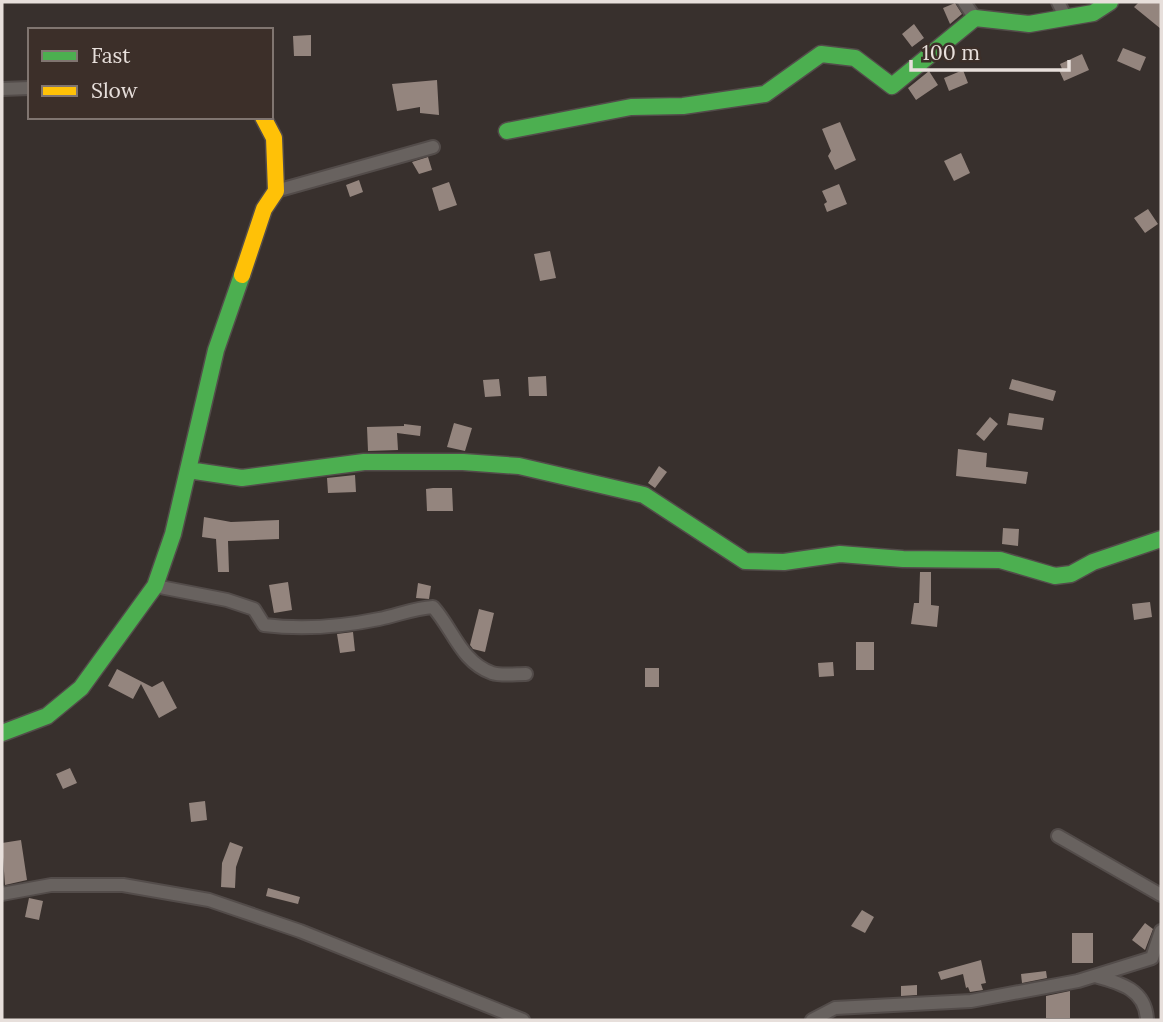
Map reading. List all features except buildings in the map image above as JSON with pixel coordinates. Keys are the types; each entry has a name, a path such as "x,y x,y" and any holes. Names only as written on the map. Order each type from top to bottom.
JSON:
{"street":[{"path":"964,2 975,18"},
{"path":"1058,2 1066,18"},
{"path":"507,131 631,107 683,106 765,94 821,54 855,58 892,86 975,18 1029,24 1093,13 1110,2"},
{"path":"2,89 28,88"},
{"path":"2,733 47,716 80,688 155,586 173,534 216,350 264,209 276,191 274,138 264,119"},
{"path":"276,191 433,147"},
{"path":"188,470 243,478 364,462 463,462 519,466 644,495 745,561 783,562 840,554 903,559 1000,560 1055,576 1071,574 1093,562 1161,539"},
{"path":"155,586 227,600 254,609 264,625 299,629 378,620 422,607 433,607 446,621 463,653 492,673 526,674"},
{"path":"1058,836 1161,895"},
{"path":"2,894 37,887 76,884 123,885 209,900 300,931 523,1020"},
{"path":"812,1020 835,1008 971,1001 1094,976 1152,958 1161,931"},
{"path":"1094,976 1119,984 1142,998 1147,1007 1147,1020"}],"traffic: fast":[{"path":"507,131 631,107 683,106 765,94 821,54 855,58 892,86 975,18 1029,24 1093,13 1110,2"},
{"path":"2,733 47,716 81,688 155,586 173,534 216,350 242,275"},
{"path":"188,470 242,478 364,462 463,462 519,466 644,495 745,561 784,562 840,554 903,559 1000,560 1055,576 1071,574 1093,562 1161,539"}],"traffic: slow":[{"path":"242,275 264,209 276,191 274,138 264,119"}]}
